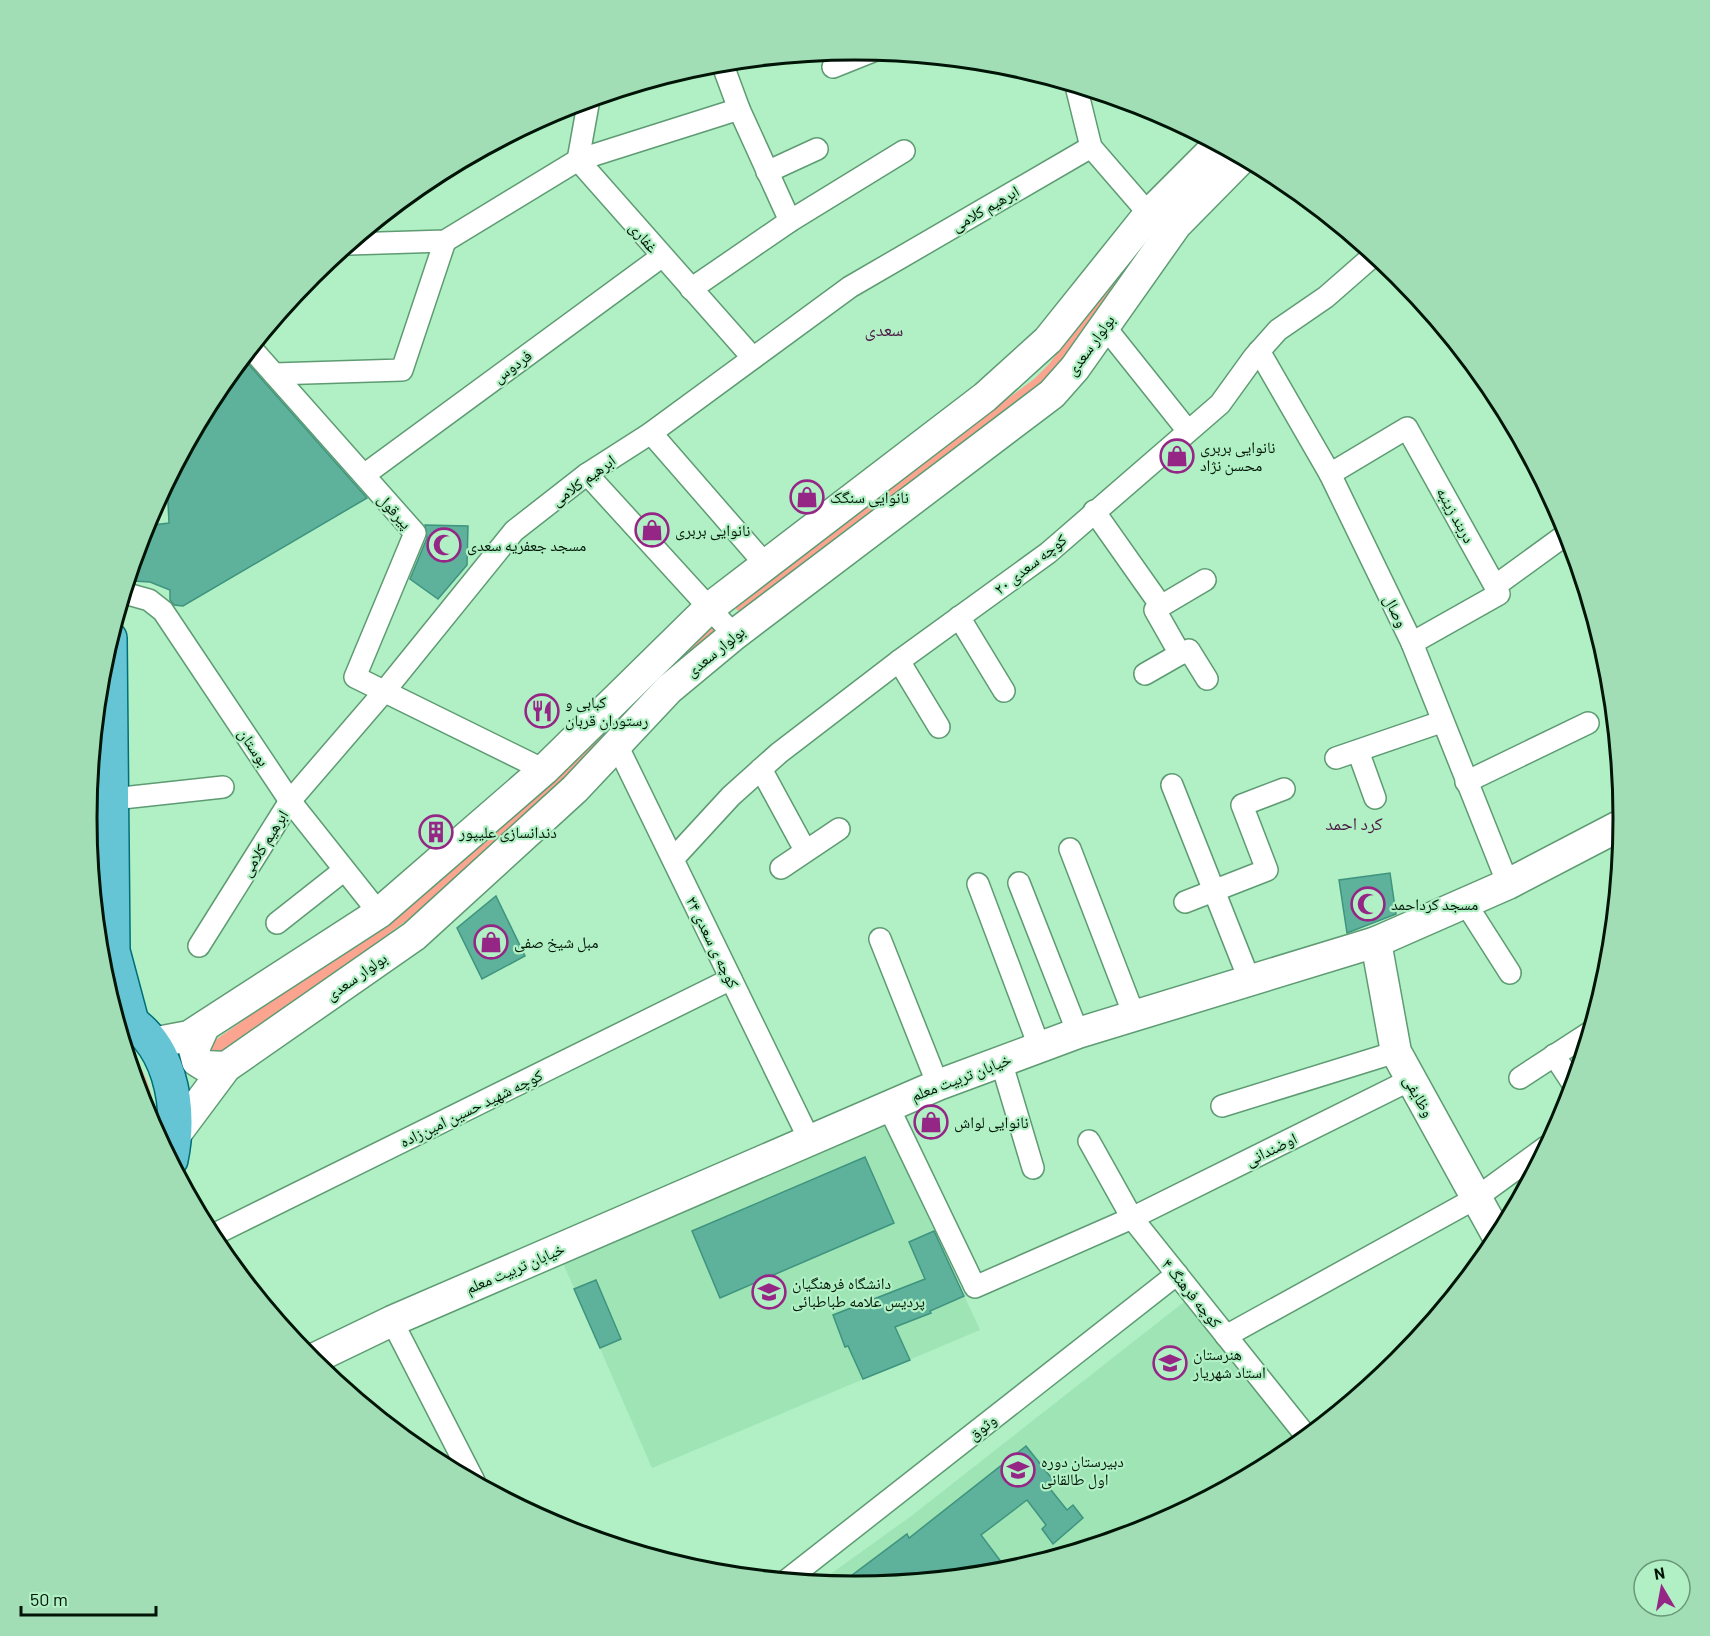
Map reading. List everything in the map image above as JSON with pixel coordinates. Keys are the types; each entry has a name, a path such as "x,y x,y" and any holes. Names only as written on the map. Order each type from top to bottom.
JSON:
{"main road":[{"name":"بولوار سعدی","path":"133,1026 189,1036 379,913 544,770 708,609 993,390 1048,340 1149,214 1213,150"},
{"name":"بولوار سعدی","path":"174,1147 226,1067 414,936 575,789 669,689 734,635 1052,394 1105,327 1176,225 1237,164"},
{"path":"106,702 100,804 106,933"},
{"name":"خیابان تربیت معلم","path":"321,1355 392,1321 938,1085 1078,1033 1376,942 1466,904 1613,829"},
{"name":"وظایفی","path":"1376,942 1396,1052 1492,1227"},
{"path":"114,977 133,1026 172,1087 174,1147"},
{"path":"204,1027 194,1049 197,1061 206,1066 226,1067"}],"street":[{"path":"833,67 850,60"},
{"path":"725,72 739,109 790,220"},
{"path":"1078,94 1091,147 1149,214"},
{"path":"578,160 587,109"},
{"path":"360,244 445,241 578,160 739,109"},
{"name":"ابرهیم کلامی","path":"200,946 290,801 383,693 514,531 587,474 651,433 850,287 1091,147"},
{"path":"767,172 818,149"},
{"path":"691,289 790,220 904,151"},
{"name":"غفاری","path":"578,160 661,257 753,358"},
{"path":"274,374 402,370 445,241"},
{"name":"فردوس","path":"363,475 661,257"},
{"name":"کوچه سعدی ۲۰","path":"673,859 731,796 762,769 898,661 1048,553 1220,404 1259,351 1278,330 1326,297 1368,260"},
{"path":"1105,327 1188,430"},
{"name":"وصال","path":"1259,351 1330,474 1412,643 1441,722 1508,884"},
{"name":"پیرقول","path":"256,354 415,533 355,677 383,693"},
{"name":"دربند زینبه","path":"1330,474 1407,428 1495,586"},
{"path":"651,433 765,564"},
{"path":"587,474 734,635"},
{"path":"1094,512 1161,606"},
{"path":"1412,643 1499,594 1495,586 1559,539"},
{"path":"1180,654 1155,610 1205,580"},
{"name":"بوستان","path":"131,595 149,600 164,611 290,801 343,871 379,913"},
{"path":"959,617 1004,692"},
{"path":"1145,674 1189,650 1208,679"},
{"path":"898,661 939,727"},
{"path":"383,693 544,770"},
{"path":"1336,758 1441,722"},
{"path":"1466,782 1588,723"},
{"name":"کوچه ی سعدی ۲۴","path":"616,743 810,1141"},
{"path":"1358,751 1375,798"},
{"path":"762,769 805,850"},
{"path":"1172,785 1249,979"},
{"path":"100,804 223,787"},
{"path":"1185,902 1267,870 1242,805 1284,789"},
{"path":"781,868 839,829"},
{"path":"1071,849 1134,1015"},
{"path":"277,923 343,871"},
{"path":"1019,883 1078,1033"},
{"path":"978,884 1039,1046"},
{"path":"1466,904 1510,973"},
{"path":"880,939 938,1085"},
{"name":"کوچه شهید حسین امین‌زاده","path":"221,1232 731,979"},
{"path":"1520,1078 1580,1039"},
{"path":"1222,1106 1396,1052"},
{"path":"1554,1055 1568,1076"},
{"path":"1001,1061 1033,1168"},
{"name":"اوضندانی","path":"888,1106 975,1287 1132,1218 1410,1080"},
{"name":"کوچه فرهنگ ۴","path":"1089,1141 1132,1218 1301,1430"},
{"path":"1226,1336 1476,1198 1533,1156"},
{"name":"وثوق","path":"796,1573 1177,1274"},
{"path":"392,1321 468,1469"}],"shaded area":[{"path":"1177,196 1058,371 740,612 736,609 737,603 745,595 1034,379 1049,364"},
{"path":"713,625 719,629 600,746 425,907 227,1052 215,1055 210,1049 214,1041 415,899"},
{"path":"137,1061 144,1074 153,1103"},
{"name":"دانشگاه فرهنگیان پردیس علامه طباطبائی","path":"883,1120 980,1330 652,1468 563,1263 650,1221"},
{"name":"هنرستان استاد شهریار","path":"1184,1302 1293,1436 1234,1474 1190,1498 1099,1536 1051,1550 954,1570 855,1576 829,1575 910,1517"}],"building":[{"path":"249,364 367,498 183,606 174,605 170,600 170,590 150,582 135,581 157,525 169,523 168,499 175,483 225,397"},
{"name":"مسجد جعفریه سعدی","path":"425,525 468,526 467,565 438,599 410,579 427,538"},
{"name":"دندانسازی علیپور","path":"437,820 447,830 434,843 424,834"},
{"name":"مسجد کرداحمد","path":"1390,873 1396,914 1347,933 1339,880"},
{"name":"مبل شیخ صفی","path":"496,896 525,956 482,979 457,928"},
{"path":"865,1157 894,1223 720,1298 692,1231"},
{"path":"934,1231 964,1296 930,1311 931,1313 895,1327 910,1360 863,1379 848,1346 845,1347 833,1315 925,1279 909,1242"},
{"path":"596,1280 621,1339 600,1348 574,1289"},
{"path":"1026,1446 1053,1480 1047,1485 1067,1510 1073,1505 1083,1518 1053,1544 1042,1529 1046,1525 1027,1500 981,1535 1001,1561 954,1570 851,1576 907,1534 909,1538"}],"place":[{"name":"نانوایی بربری محسن نژاد","path":"1177,456"},
{"name":"نانوایی سنگک","path":"807,497"},
{"name":"نانوایی بربری","path":"652,530"},
{"name":"مسجد جعفریه سعدی","path":"444,545"},
{"name":"کبابی و رستوران قربان","path":"542,711"},
{"name":"دندانسازی علیپور","path":"436,832"},
{"name":"مسجد کرداحمد","path":"1368,904"},
{"name":"مبل شیخ صفی","path":"491,942"},
{"name":"نانوایی لواش","path":"931,1122"},
{"name":"دانشگاه فرهنگیان پردیس علامه طباطبائی","path":"769,1292"},
{"name":"هنرستان استاد شهریار","path":"1170,1363"},
{"name":"دبیرستان دوره اول طالقانی","path":"1018,1470"}],"district":[{"name":"سعدی","path":"884,330"},
{"name":"کرد احمد","path":"1354,824"}]}
